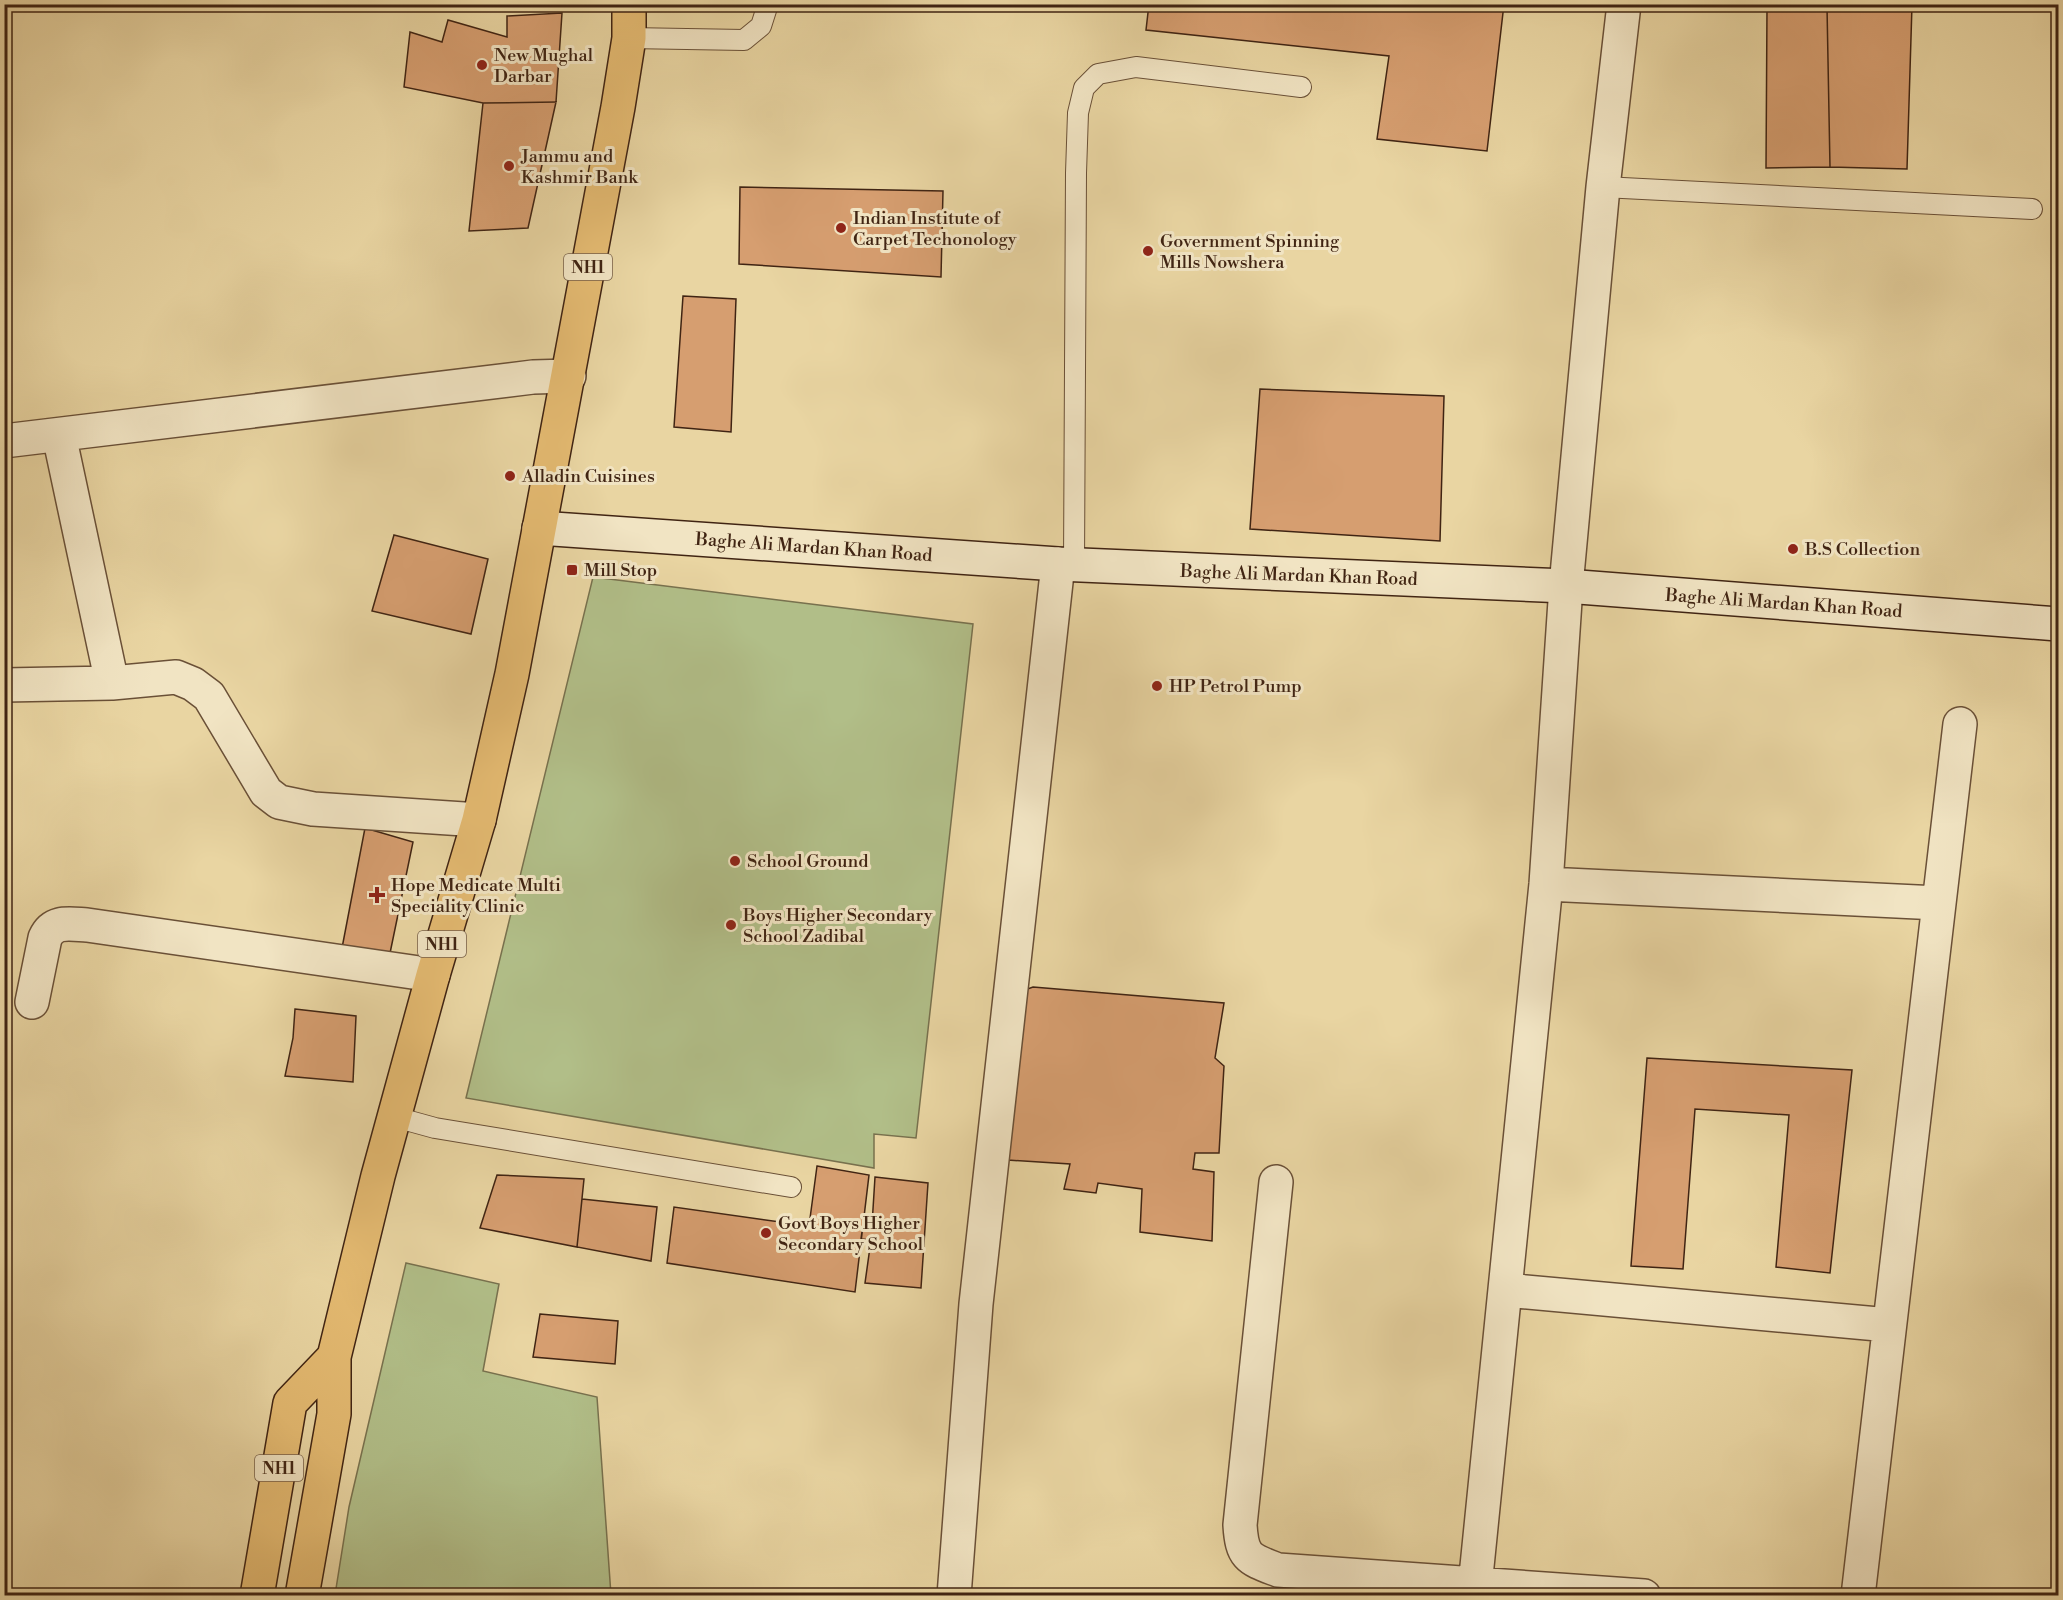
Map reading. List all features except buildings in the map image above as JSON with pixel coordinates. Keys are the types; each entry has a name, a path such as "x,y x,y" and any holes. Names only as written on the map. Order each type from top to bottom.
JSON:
{"highway":[{"name":"NH1","path":"302,1596 334,1414 334,1357 378,1176 433,975 479,820 512,674 618,107 629,38 629,4"},
{"name":"NH1","path":"257,1596 290,1403 334,1357"}],"street":[{"path":"1474,1590 1546,884 1566,586 1603,187 1624,4"},
{"path":"4,441 533,377 569,376"},
{"path":"59,435 112,682"},
{"name":"Baghe Ali Mardan Khan Road","path":"539,528 1066,565 1566,586 2058,624"},
{"path":"954,1596 976,1304 1066,565"},
{"path":"4,686 176,677 193,684 208,696 266,792 279,802 313,809 479,820"},
{"path":"1858,1596 1960,724"},
{"path":"1546,884 1938,903"},
{"path":"32,1002 45,938 49,930 57,924 87,925 433,975"},
{"path":"1276,1182 1240,1525 1242,1545 1253,1560 1278,1570 1474,1590 1644,1596"},
{"path":"1505,1290 1889,1325"}],"lane":[{"path":"629,38 744,40 761,26 768,4"},
{"path":"1066,565 1078,113 1084,88 1098,74 1136,67 1301,87"},
{"path":"1603,187 2032,209"},
{"path":"395,1117 435,1128 791,1187"}],"green space":[{"name":"School Ground","path":"593,577 973,624 916,1138 874,1134 874,1168 466,1098"},
{"path":"406,1263 499,1284 483,1371 597,1397 611,1595 335,1595 349,1507"}],"place":[{"name":"New Mughal Darbar","path":"482,65"},
{"name":"Jammu and Kashmir Bank","path":"509,166"},
{"name":"Indian Institute of Carpet Techonology","path":"841,228"},
{"name":"Government Spinning Mills Nowshera","path":"1148,251"},
{"name":"Alladin Cuisines","path":"510,476"},
{"name":"B.S Collection","path":"1793,549"},
{"name":"Mill Stop","path":"572,570"},
{"name":"HP Petrol Pump","path":"1157,686"},
{"name":"School Ground","path":"735,861"},
{"name":"Hope Medicate Multi Speciality Clinic","path":"377,895"},
{"name":"Boys Higher Secondary School Zadibal","path":"731,925"},
{"name":"Govt Boys Higher Secondary School","path":"766,1233"}]}
